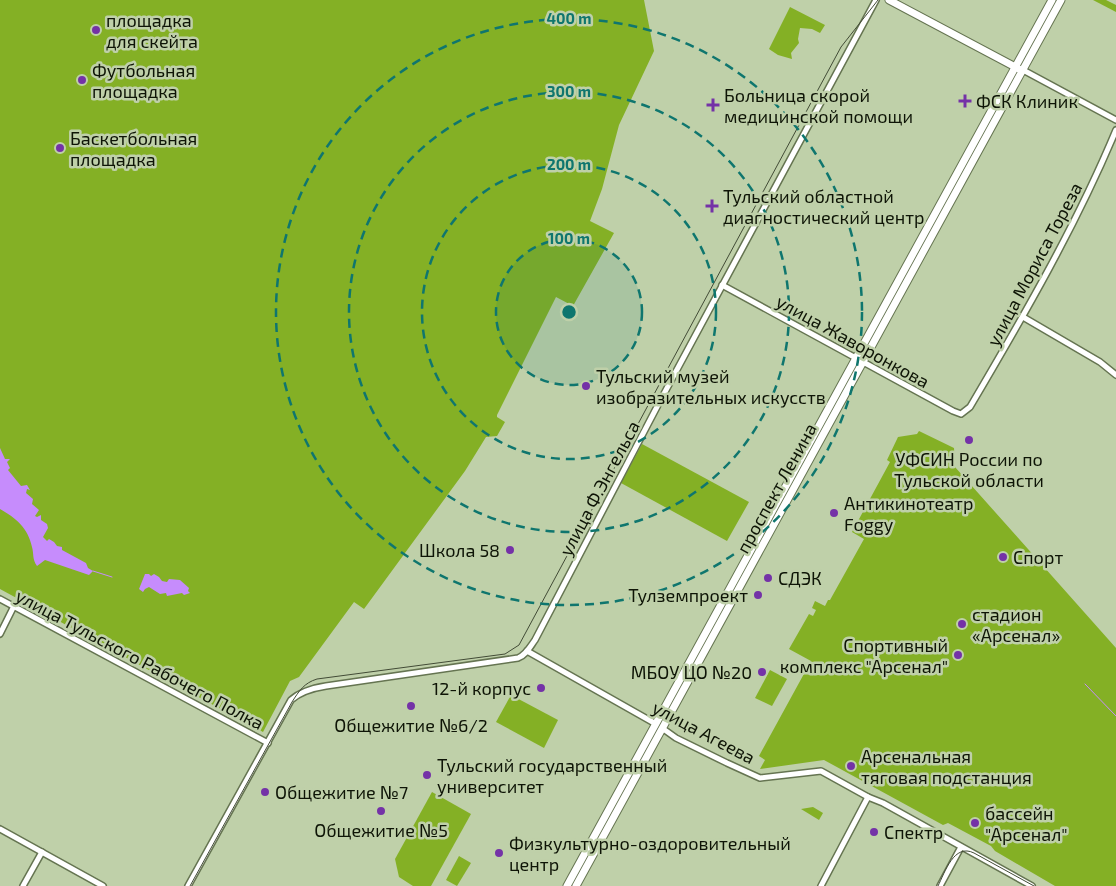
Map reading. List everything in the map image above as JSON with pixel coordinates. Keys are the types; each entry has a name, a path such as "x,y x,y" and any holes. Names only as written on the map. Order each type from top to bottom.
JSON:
{"main road":[{"path":"889,0 1019,69"},
{"name":"проспект Ленина","path":"1019,69 1052,0"},
{"name":"проспект Ленина","path":"567,886 659,726 1019,69 1061,0"},
{"name":"проспект Ленина","path":"576,886 659,726"}],"street":[{"name":"улица Ф.Энгельса","path":"528,651 876,0"},
{"path":"1019,69 1116,120"},
{"name":"улица Мориса Тореза","path":"970,407 1023,317 1096,179 1116,130"},
{"name":"улица Жаворонкова","path":"722,285 957,413 961,414 970,407"},
{"path":"1023,317 1100,362 1116,375"},
{"name":"улица Тульского Рабочего Полка","path":"0,599 268,743"},
{"path":"0,634 14,606"},
{"path":"188,886 291,700 311,688 518,658 528,651"},
{"name":"улица Агеева","path":"528,651 710,755 760,778 821,771 868,797 883,803 1032,886"},
{"path":"821,886 868,797"},
{"path":"0,829 102,886"},
{"path":"941,885 961,846"},
{"path":"23,886 42,852"}],"green space":[{"path":"0,0 644,0 654,51 619,125 602,189 590,221 614,233 573,306 556,297 497,415 497,417 505,422 497,436 486,437 465,471 364,609 354,602 299,677 290,681 263,732 0,589"},
{"path":"1093,0 1106,0 1116,5 1116,12"},
{"path":"790,7 825,25 820,33 812,29 800,28 799,43 791,53 792,59 778,55 769,49"},
{"name":"Спортивный комплекс \"Арсенал\"","path":"919,431 954,448 955,467 1116,648 1116,886 1055,886 995,851 991,846 948,823 943,825 824,760 760,769 765,760 759,756 811,661 789,649 809,614 813,616 816,610 812,608 815,601 825,606 828,600 830,600 864,539 852,532 890,462 887,460 898,437 917,434"},
{"path":"642,444 749,502 727,541 621,483"},
{"path":"770,670 787,679 772,706 755,698"},
{"path":"511,695 558,720 544,748 496,722"},
{"path":"432,792 471,814 431,886 413,886 399,877 395,859"},
{"path":"813,807 823,813 819,820 801,809"},
{"path":"459,856 471,863 457,886 446,880"}],"shaded area":[{"path":"0,448 5,459 10,459 7,462 10,468 8,470 21,486 27,485 30,490 27,489 26,493 33,499 32,504 39,510 35,516 41,515 41,520 47,524 48,528 43,537 86,563 88,568 93,571 89,575 45,560 37,566 28,534 16,520 0,509"},
{"path":"145,574 151,576 154,574 162,581 167,582 169,579 180,580 189,588 188,591 190,593 167,596 166,593 160,594 149,587 143,592 139,589"}],"waterway":[{"path":"93,571 112,577"},
{"path":"1085,684 1116,716"}],"tram line":[{"path":"190,886 292,702 305,685 317,679 505,654 519,645 841,47 878,0"},
{"path":"938,886 951,860 961,852 967,851 1034,886"}],"place":[{"name":"площадка для скейта","path":"96,30"},
{"name":"Футбольная площадка","path":"82,80"},
{"name":"ФСК Клиник","path":"965,101"},
{"name":"Больница скорой медицинской помощи","path":"713,105"},
{"name":"Баскетбольная площадка","path":"60,148"},
{"name":"Тульский областной диагностический центр","path":"712,206"},
{"name":"Тульский музей изобразительных искусств","path":"586,386"},
{"name":"УФСИН России по Тульской области","path":"969,440"},
{"name":"Антикинотеатр Foggy","path":"834,513"},
{"name":"Школа 58","path":"510,550"},
{"name":"Спорт","path":"1003,557"},
{"name":"СДЭК","path":"768,578"},
{"name":"Тулземпроект","path":"758,595"},
{"name":"стадион «Арсенал»","path":"962,624"},
{"name":"Спортивный комплекс \"Арсенал\"","path":"958,655"},
{"name":"МБОУ ЦО №20","path":"762,672"},
{"name":"12-й корпус","path":"541,688"},
{"name":"Общежитие №6/2","path":"411,706"},
{"name":"Арсенальная тяговая подстанция","path":"851,766"},
{"name":"Тульский государственный университет","path":"427,775"},
{"name":"Общежитие №7","path":"265,792"},
{"name":"Общежитие №5","path":"381,811"},
{"name":"бассейн \"Арсенал\"","path":"975,823"},
{"name":"Спектр","path":"874,832"},
{"name":"Физкультурно-оздоровительный центр","path":"499,853"}]}
